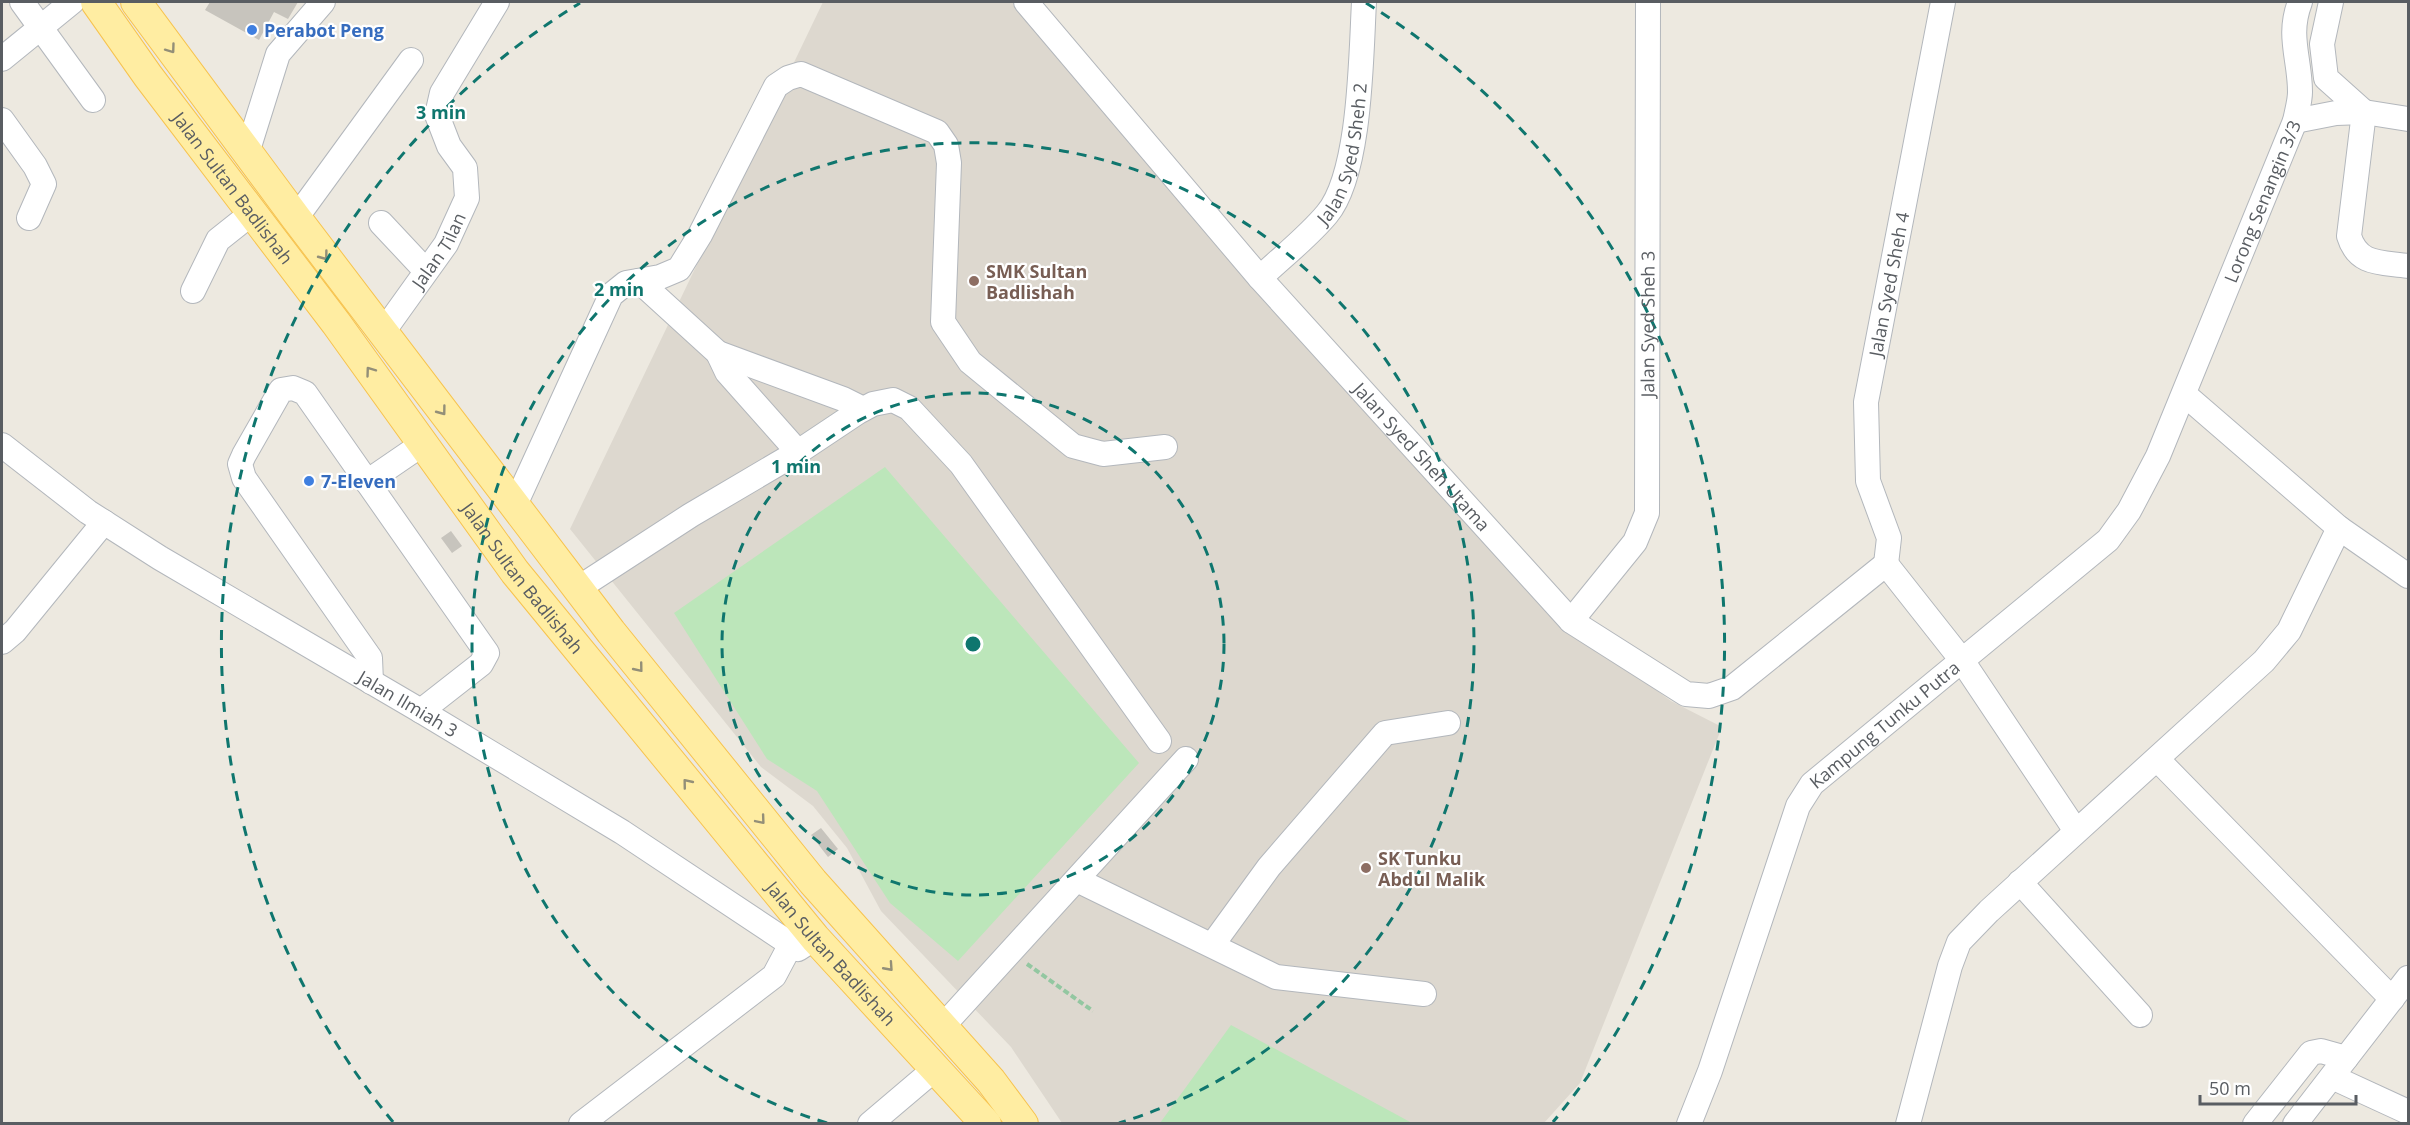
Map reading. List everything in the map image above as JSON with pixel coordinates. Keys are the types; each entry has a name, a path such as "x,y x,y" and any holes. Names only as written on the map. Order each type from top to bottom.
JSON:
{"main road":[{"name":"Jalan Sultan Badlishah","path":"96,2 148,76 424,444 515,572 584,657 803,941 936,1068 986,1124"},
{"name":"Jalan Sultan Badlishah","path":"136,2 247,153 577,589 813,882 991,1080 1023,1124"},
{"path":"584,657 579,637 586,628 594,626 611,632"}],"street":[{"path":"22,2 93,100"},
{"path":"2,59 72,2"},
{"path":"247,153 278,54 323,2"},
{"name":"Jalan Tilan","path":"383,332 446,244 467,198 465,168 449,146 437,115 442,93 497,2"},
{"name":"Jalan Syed Sheh Utama","path":"1026,2 1260,278 1571,621 1686,694 1709,696 1732,688 1886,564"},
{"name":"Jalan Syed Sheh 2","path":"1260,278 1328,212 1348,169 1361,62 1364,2"},
{"name":"Jalan Syed Sheh 3","path":"1571,621 1635,542 1647,513 1648,2"},
{"name":"Jalan Syed Sheh 4","path":"1886,564 1889,538 1868,481 1866,402 1943,2"},
{"name":"Lorong Senangin 3/3","path":"2184,394 2254,214 2295,121 2300,92 2293,36 2295,16 2300,2"},
{"path":"2331,2 2322,44 2326,78 2364,112"},
{"path":"296,218 411,60"},
{"path":"514,507 611,295 626,283 660,277 679,269 700,235 776,86 788,78 801,74 937,132 946,145 949,163 943,322 970,362 1072,446 1103,453 1165,447"},
{"path":"2295,121 2336,113 2364,112 2409,119"},
{"path":"2364,112 2349,236 2353,249 2366,260 2409,266"},
{"path":"2,120 35,166 44,184 29,218"},
{"path":"193,291 218,240 252,213"},
{"path":"381,223 426,271"},
{"path":"639,281 718,353 843,399 863,409"},
{"path":"718,353 727,372 798,453"},
{"path":"371,682 370,658 244,478 240,464 281,390 294,388 305,393 487,653 481,664 421,711"},
{"path":"2184,394 2339,528 2409,576"},
{"name":"Kampung Tunku Putra","path":"1689,1124 1710,1071 1798,806 1812,784 2108,540 2129,511 2158,456 2184,394"},
{"path":"577,589 691,515 798,453 863,409 893,400 909,408 961,464 1159,741"},
{"path":"368,482 424,444"},
{"name":"Jalan Ilmiah 3","path":"2,445 104,522 803,941"},
{"path":"2,642 15,631 104,522"},
{"path":"1908,1124 1950,966 1959,942 2020,882 2158,760 2275,648 2289,631 2339,528"},
{"path":"1886,564 1961,659 2076,831"},
{"path":"1213,944 1269,867 1385,733 1448,723"},
{"path":"942,1027 1012,953 1186,759"},
{"path":"2158,760 2392,999"},
{"path":"1077,880 1213,944 1258,970 1276,977 1424,994"},
{"path":"2020,882 2140,1015"},
{"path":"581,1124 774,976 803,941"},
{"path":"2295,1124 2409,978"},
{"path":"2256,1124 2311,1053 2321,1051 2339,1068 2409,1112"},
{"path":"870,1124 936,1068"}],"path":[{"path":"1012,953 1093,1011"}],"shaded area":[{"name":"SMK Sultan Badlishah","path":"823,2 1015,2 1571,628 1671,701 1722,727 1580,1083 1544,1123 1062,1123 1011,1047 881,911 847,848 813,806 761,767 570,529"}],"green space":[{"path":"885,467 1139,763 958,961 890,903 817,791 767,759 674,613"},
{"path":"1231,1025 1412,1123 1160,1123"}],"building":[{"name":"Perabot Peng","path":"210,2 298,2 288,19 274,12 259,40 205,10"},
{"path":"451,531 462,546 452,553 441,538"},
{"path":"821,828 838,849 828,857 811,835"}],"place":[{"name":"Perabot Peng","path":"252,30"},
{"name":"SMK Sultan Badlishah","path":"974,281"},
{"name":"7-Eleven","path":"309,481"},
{"name":"SK Tunku Abdul Malik","path":"1366,868"}]}
